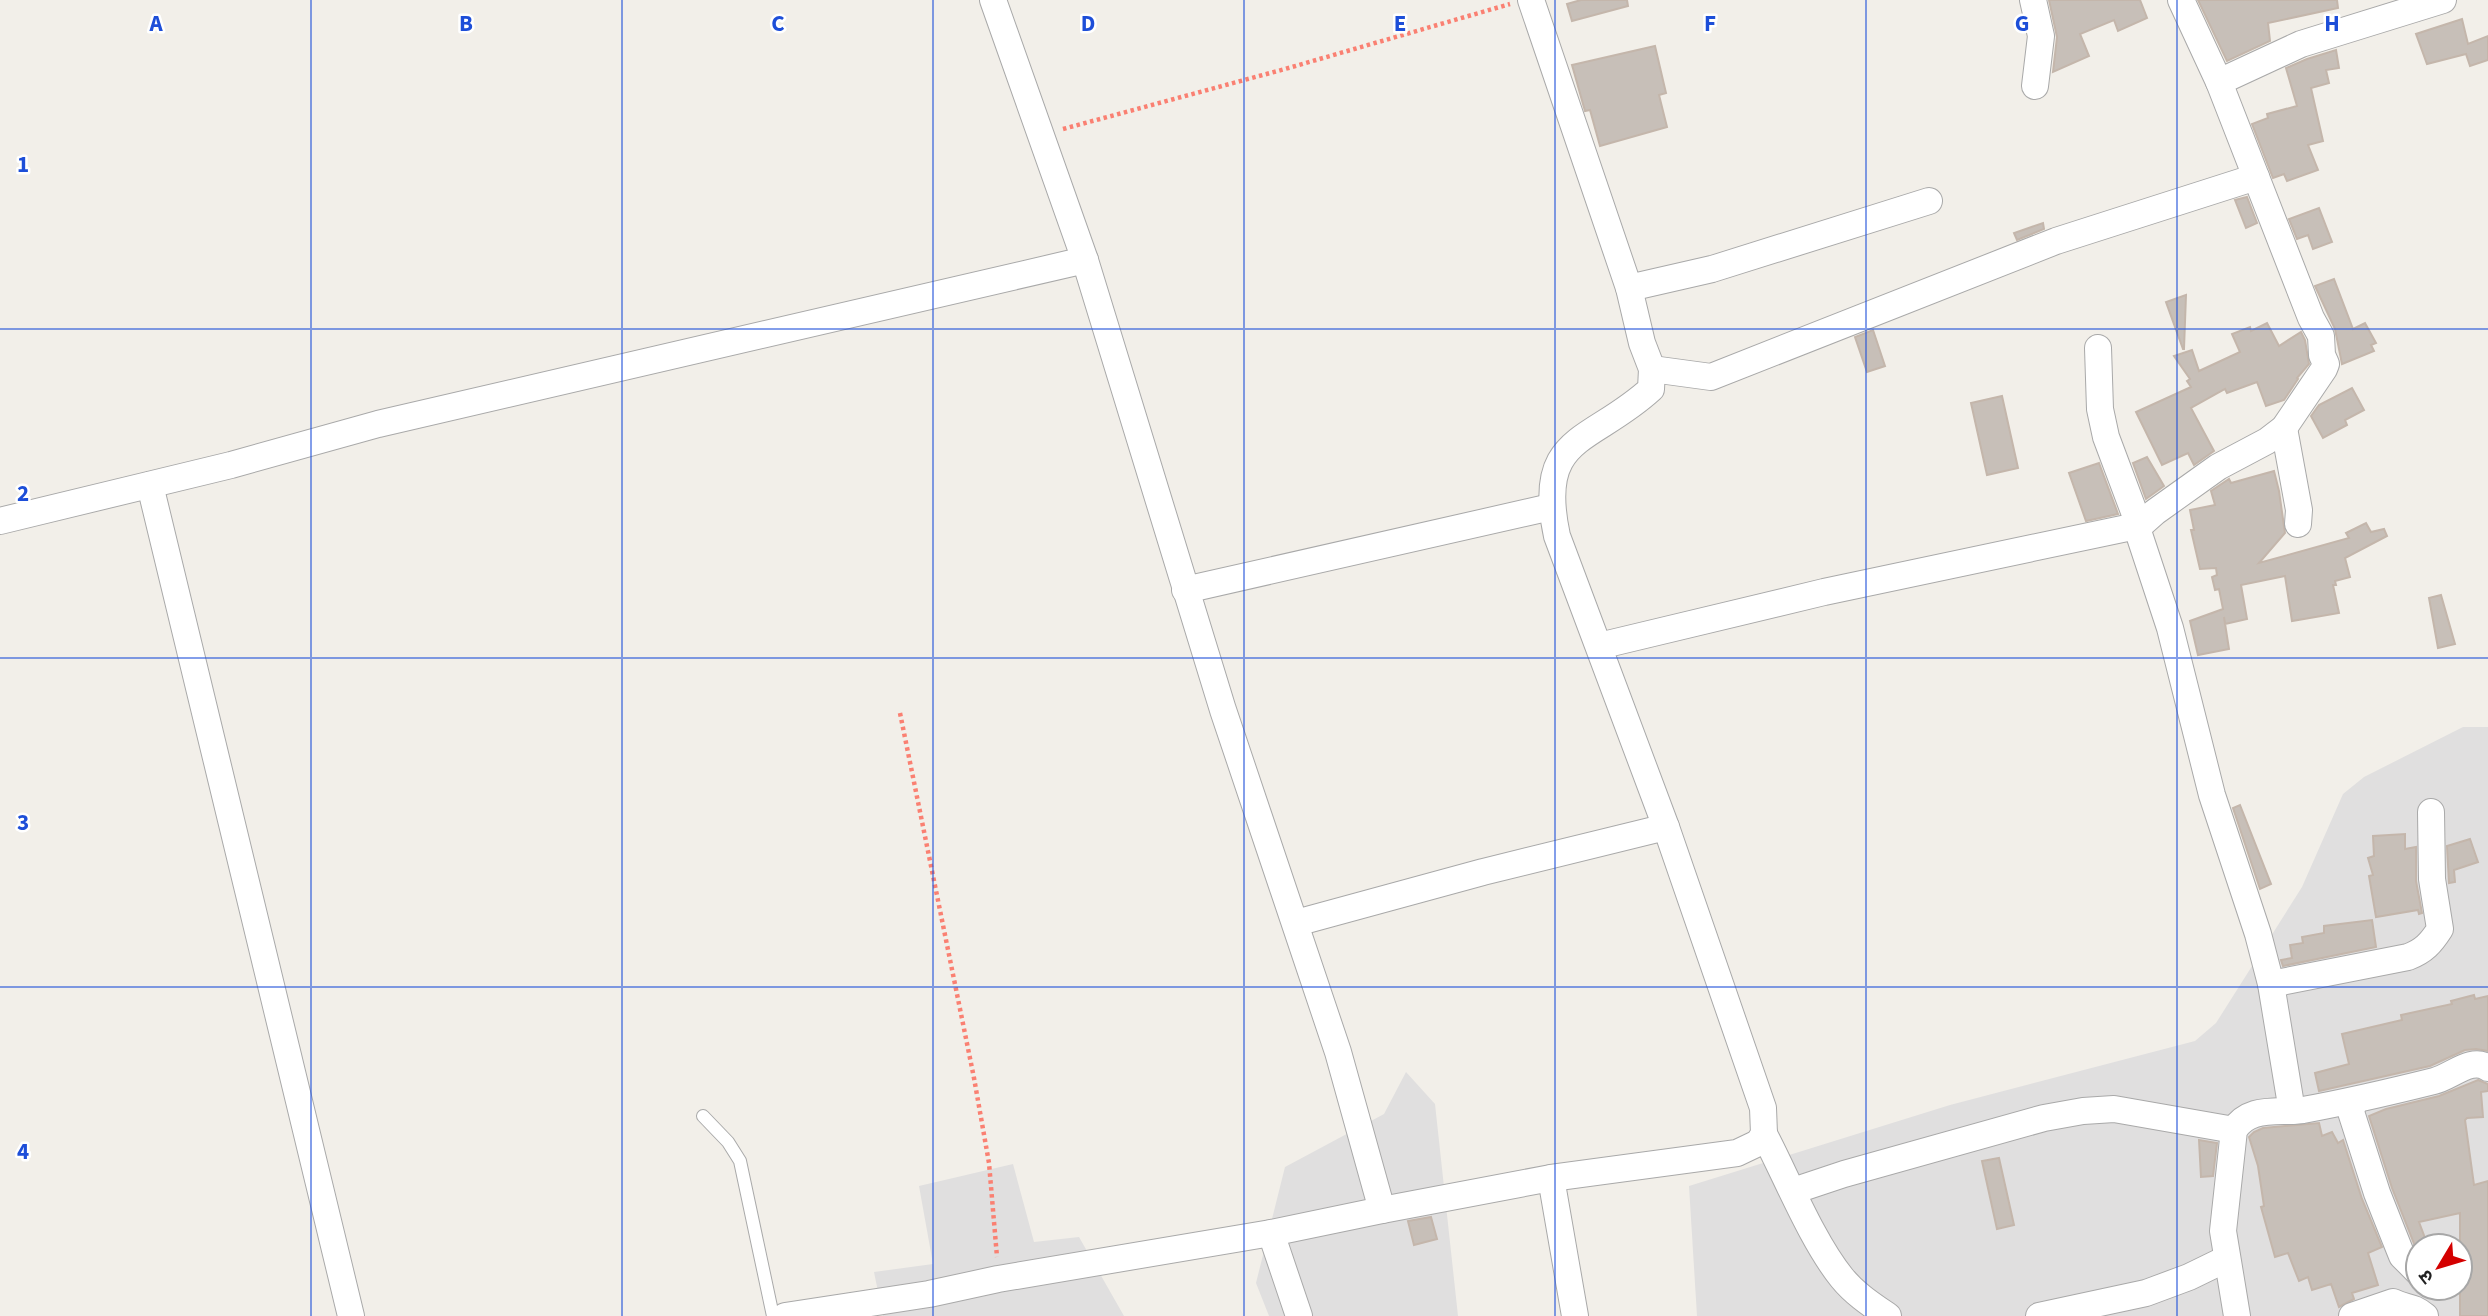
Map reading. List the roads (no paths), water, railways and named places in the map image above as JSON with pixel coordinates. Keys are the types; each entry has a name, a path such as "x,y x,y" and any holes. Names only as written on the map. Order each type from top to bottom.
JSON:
{"street":[{"path":"993,0 1085,260 1223,710 1338,1052 1382,1210"},
{"path":"1531,0 1629,288 1642,343 1652,369 1651,389 1638,401 1587,433 1568,450 1556,467 1551,487 1551,507 1557,536 1666,827 1763,1108 1764,1134 1816,1236 1842,1278 1888,1316"},
{"path":"2033,0 2041,36 2035,86"},
{"path":"1599,646 1824,592 2138,527 2218,467 2267,441 2284,428 2326,363 2322,355 2321,336 2311,318 2219,82 2181,0"},
{"path":"2219,82 2301,44 2442,0"},
{"path":"1652,369 1711,377 2056,241 2256,177"},
{"path":"1629,288 1712,269 1929,201"},
{"path":"0,521 150,485 378,424 1085,260"},
{"path":"2098,348 2100,409 2106,437 2170,628 2212,794 2258,934 2271,985 2292,1111"},
{"path":"2284,428 2299,510 2298,524"},
{"path":"150,485 351,1316"},
{"path":"1185,590 1551,507"},
{"path":"2271,985 2408,957 2430,944 2440,929 2432,879 2431,812"},
{"path":"1296,923 1483,872 1666,827"},
{"path":"2237,1316 2223,1231 2234,1130 2239,1123 2258,1113 2292,1111 2354,1101 2447,1078 2474,1063 2488,1068"},
{"path":"2354,1101 2351,1112 2377,1193 2404,1258"},
{"path":"1793,1191 1870,1166 2044,1118 2083,1111 2114,1109 2234,1130"},
{"path":"785,1316 929,1294 998,1279 1271,1233 1550,1178 1737,1153 1758,1143 1764,1134"},
{"path":"1550,1178 1575,1316"},
{"path":"1271,1233 1299,1316"},
{"path":"2039,1316 2135,1306 2165,1287 2226,1259"},
{"path":"2352,1316 2393,1302 2414,1307 2425,1315"}],"lane":[{"path":"703,1116 728,1142 740,1161 773,1316"}]}
